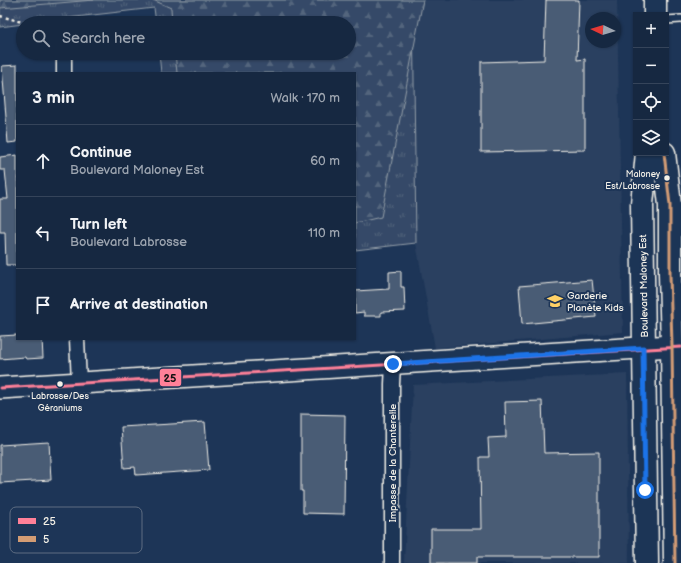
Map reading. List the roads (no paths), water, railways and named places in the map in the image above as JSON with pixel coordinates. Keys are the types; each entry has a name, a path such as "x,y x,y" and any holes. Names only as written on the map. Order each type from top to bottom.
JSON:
{"main road":[{"path":"655,0 655,12"},
{"name":"Boulevard Maloney Est","path":"647,156 642,204 647,563"},
{"path":"665,156 671,190 670,205 673,227 672,346 675,563"},
{"path":"0,388 672,346"}],"street":[{"path":"64,60 64,72"},
{"path":"77,340 79,383"},
{"name":"Impasse de la Chanterelle","path":"392,563 393,364"}],"lane":[{"path":"669,20 681,19"}],"place":[{"name":"Maloney Est/Labrosse","path":"667,178"},
{"name":"Garderie Planète Kids","path":"555,301"},
{"name":"Labrosse/Des Géraniums","path":"60,384"}]}
